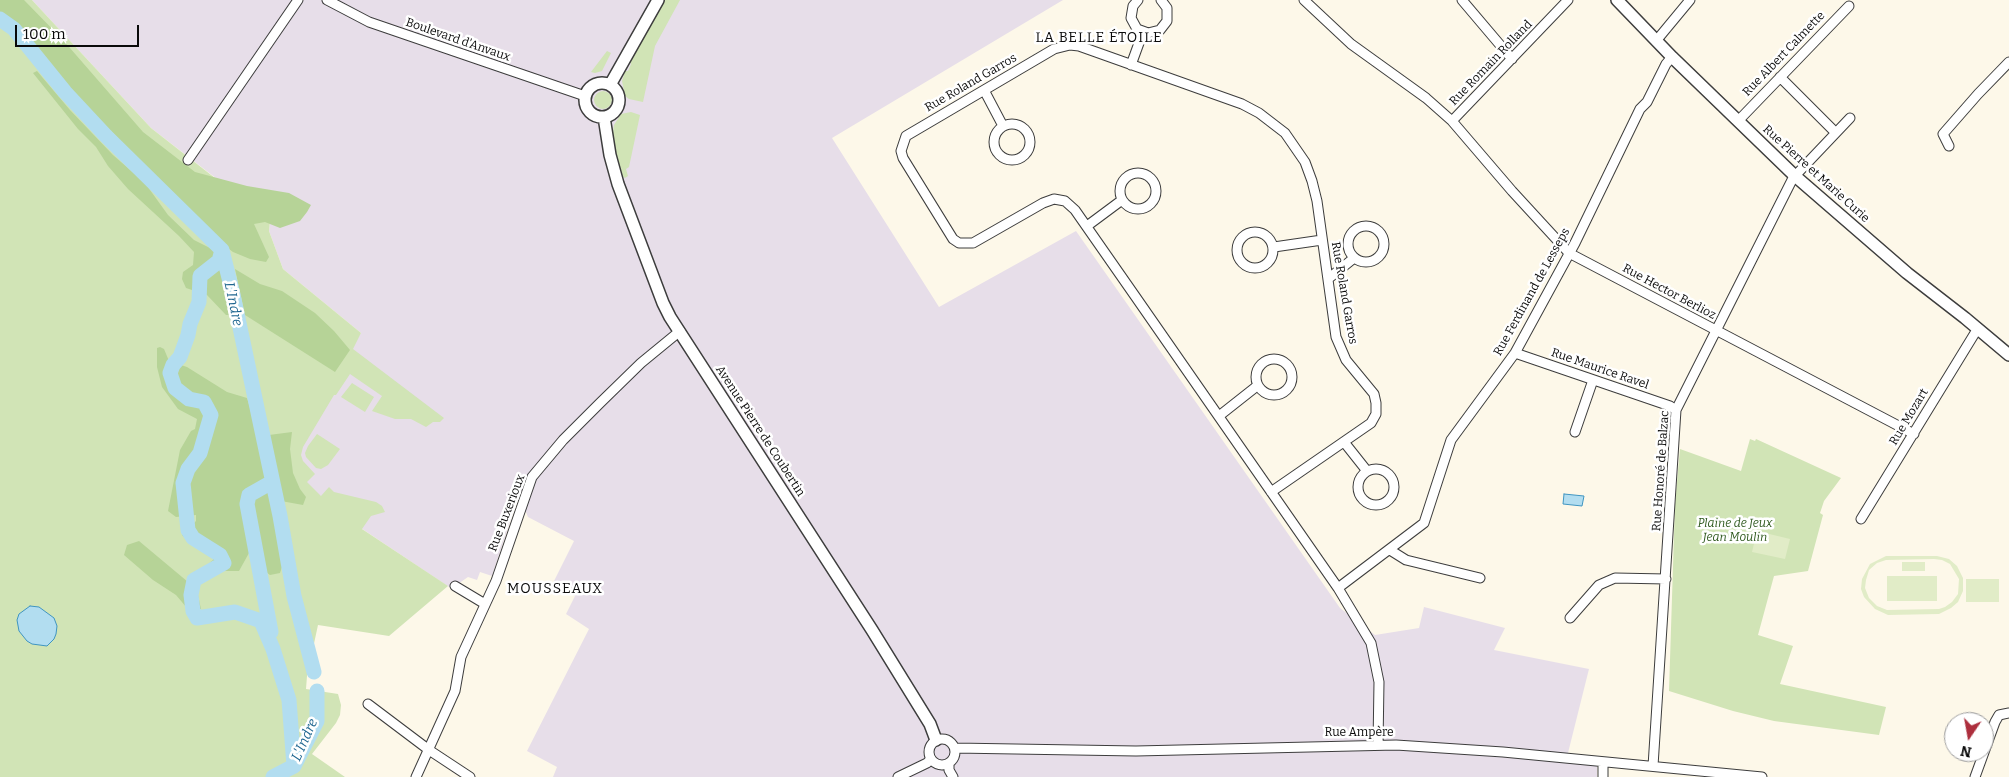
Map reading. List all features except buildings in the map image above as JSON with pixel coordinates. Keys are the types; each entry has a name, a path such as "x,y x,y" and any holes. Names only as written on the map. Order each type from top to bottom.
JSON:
{"street":[{"path":"188,160 298,0"},
{"name":"Boulevard d'Anvaux","path":"327,0 369,22 585,96"},
{"path":"610,85 658,0"},
{"path":"1138,0 1133,6 1131,18 1137,29 1143,32 1154,33 1160,30 1167,21 1167,8 1161,0"},
{"name":"Rue Hector Berlioz","path":"1304,0 1351,44 1426,98 1452,121 1512,191 1569,253 1914,434"},
{"path":"1462,0 1512,60"},
{"name":"Rue Romain Rolland","path":"1452,121 1568,0"},
{"name":"Rue Pierre et Marie Curie","path":"1617,0 1672,57 1795,176 1907,272 2009,355"},
{"path":"1656,41 1690,0"},
{"name":"Rue Albert Calmette","path":"1738,121 1849,6"},
{"path":"1131,65 1143,32"},
{"name":"Rue Roland Garros","path":"1271,492 1371,423 1376,414 1374,394 1346,360 1336,337 1312,181 1304,162 1285,133 1259,113 1242,104 1079,46 1063,46 906,136 902,144 903,158 953,239 960,243 973,243 1043,202 1054,198 1065,201 1087,226 1218,416 1271,492 1338,588 1370,643 1378,682 1378,745"},
{"name":"Rue Ferdinand de Lesseps","path":"1338,588 1424,523 1450,440 1515,353 1569,253 1640,109 1647,102 1666,64 1672,57"},
{"path":"1949,146 1943,134 2009,62"},
{"path":"1780,77 1835,132"},
{"path":"605,83 610,85 618,93 619,104 614,113 604,117 593,115 589,112 584,101 590,87 595,84 605,83"},
{"path":"984,90 1003,126"},
{"name":"Avenue Pierre de Coubertin","path":"604,117 610,155 621,192 663,302 872,630 930,724 936,740"},
{"name":"Rue Honoré de Balzac","path":"1653,766 1676,410 1788,187 1795,176 1850,118"},
{"path":"1014,124 1021,126 1029,135 1030,148 1021,158 1016,160 1005,159 996,151 995,133 1003,126 1014,124"},
{"path":"1141,172 1148,174 1156,184 1156,197 1148,207 1142,209 1132,208 1122,200 1120,188 1122,182 1129,174 1141,172"},
{"path":"1087,226 1122,200"},
{"path":"1363,226 1369,226 1380,232 1385,243 1380,257 1370,262 1360,262 1354,258 1350,253 1348,242 1353,231 1363,226"},
{"path":"1252,232 1264,234 1269,238 1274,247 1270,261 1259,268 1243,264 1237,253 1242,236 1252,232"},
{"path":"1274,247 1322,240"},
{"path":"1328,279 1354,258"},
{"name":"Rue Mozart","path":"1861,519 1978,328"},
{"name":"Rue Buxerioux","path":"429,750 455,691 461,657 496,581 532,477 563,440 600,403 641,363 680,331"},
{"name":"Rue Maurice Ravel","path":"1515,353 1670,406 1676,410"},
{"path":"1276,358 1283,360 1291,370 1291,383 1283,393 1278,395 1267,394 1257,386 1255,374 1257,368 1265,360 1276,358"},
{"path":"1575,432 1593,380"},
{"path":"1218,416 1257,386"},
{"path":"1344,442 1367,471"},
{"path":"1379,469 1385,471 1394,480 1394,494 1386,504 1380,506 1370,505 1360,496 1358,485 1360,479 1367,471 1379,469"},
{"path":"1390,550 1406,560 1480,578"},
{"path":"1570,618 1599,584 1615,578 1666,579"},
{"path":"455,586 485,604"},
{"path":"368,704 429,750 470,777"},
{"path":"1975,777 1995,722 1999,715 2009,713"},
{"path":"949,764 937,764 931,759 929,755 930,746 936,740 945,739 955,748 955,755 949,764 949,770 953,777"},
{"name":"Rue Ampère","path":"955,748 1136,751 1378,745 1448,747 1762,777"},
{"path":"416,777 429,750"},
{"path":"898,777 927,763 931,759"},
{"path":"1603,762 1603,777"}],"shaded area":[{"path":"32,0 1063,0 832,138 939,307 1076,231 1340,608 1375,635 1419,628 1424,607 1505,628 1494,650 1589,669 1566,761 1597,765 1597,777 553,777 557,767 527,751 589,629 566,614 575,596 553,583 574,541 528,517 519,495 492,576 480,572 477,580 468,577 455,586 455,591 304,490 294,440 361,333 283,269 269,231 270,220 151,128"}],"green space":[{"path":"0,0 32,0 151,128 270,221 269,231 283,269 361,333 353,349 444,418 440,422 433,422 426,427 411,419 395,419 372,411 382,396 350,374 336,395 334,395 303,447 301,455 303,461 315,474 307,482 321,496 329,487 334,492 376,502 382,506 385,512 371,516 362,529 448,586 389,636 318,625 306,689 338,694 341,705 340,715 336,723 312,754 345,777 0,777"},
{"path":"0,0 24,0 63,40 143,132 195,172 247,186 289,193 311,205 300,221 280,228 265,222 254,224 269,257 266,262 250,259 233,252 207,232 200,219 139,163 11,21 0,13"},
{"path":"663,0 680,0 655,46 643,102 629,99 625,96 622,81 625,71 628,71 631,64 629,61"},
{"path":"607,51 611,53 602,71 591,72"},
{"path":"37,71 70,110 113,155 145,183 168,215 194,240 220,253 231,315 226,315 207,295 186,288 182,279 183,272 193,265 194,252 128,189 108,166 96,147 78,129 33,73"},
{"path":"603,91 609,94 612,100 609,106 603,109 597,106 594,100 597,94"},
{"path":"631,112 640,115 629,167 626,169 628,176 625,178 621,175 612,139 614,125 621,114"},
{"path":"235,269 260,284 282,291 315,313 334,331 350,350 335,372 245,315"},
{"path":"157,348 164,349 169,361 187,367 227,392 247,398 258,433 276,512 277,534 283,564 280,573 270,575 262,569 263,561 257,539 252,543 239,571 213,571 201,580 197,591 201,609 187,608 176,595 153,580 124,555 127,545 139,541 188,582 194,572 203,569 213,560 215,544 185,538 182,535 196,521 196,515 176,517 168,511 180,450 191,431 195,429 197,419 178,409 162,387 157,367"},
{"path":"352,383 374,397 365,412 341,397"},
{"path":"292,432 290,449 293,473 306,497 303,505 281,501 269,435"},
{"path":"317,434 340,449 328,465 321,469 316,468 306,457 305,453"},
{"name":"Plaine de Jeux Jean Moulin","path":"1750,439 1755,441 1756,439 1841,478 1824,501 1820,513 1823,515 1808,571 1774,576 1758,635 1793,646 1780,684 1886,707 1879,735 1774,721 1733,711 1669,691 1675,504 1680,449 1741,471"},
{"path":"1757,531 1790,539 1785,559 1752,552"},
{"path":"1886,556 1937,556 1949,559 1957,566 1963,578 1963,591 1958,602 1939,614 1888,615 1875,609 1864,597 1861,589 1862,579 1870,564","holes":["1886,560 1942,560 1950,564 1959,579 1958,594 1945,607 1939,609 1887,610 1877,606 1869,598 1865,588 1866,580 1869,570 1877,563"]},
{"path":"1902,562 1925,562 1925,571 1902,571"},
{"path":"1887,576 1937,576 1937,601 1887,601"},
{"path":"1966,579 1999,579 1999,602 1966,602"}],"water":[{"path":"1564,494 1584,496 1582,506 1563,504"},
{"path":"30,606 39,607 54,618 57,626 56,634 47,646 32,644 19,631 17,620 19,614"}],"waterway":[{"name":"L'Indre","path":"0,19 14,29 65,92 106,136 222,250 280,516 294,596 314,672"},
{"path":"222,250 219,261 200,276 199,302 180,357 173,365 170,373 175,388 189,399 204,402 211,415 200,453 188,469 183,483 188,530 193,538 220,555 224,563 194,580 191,595 193,611 197,618 235,612 261,621 273,649 289,700 294,766"},
{"path":"271,632 247,504 249,495 272,482"},
{"name":"L'Indre","path":"273,777 294,766 317,721 317,691"}],"district":[{"name":"LA BELLE ÉTOILE","path":"1099,38"},
{"name":"MOUSSEAUX","path":"555,589"}]}
